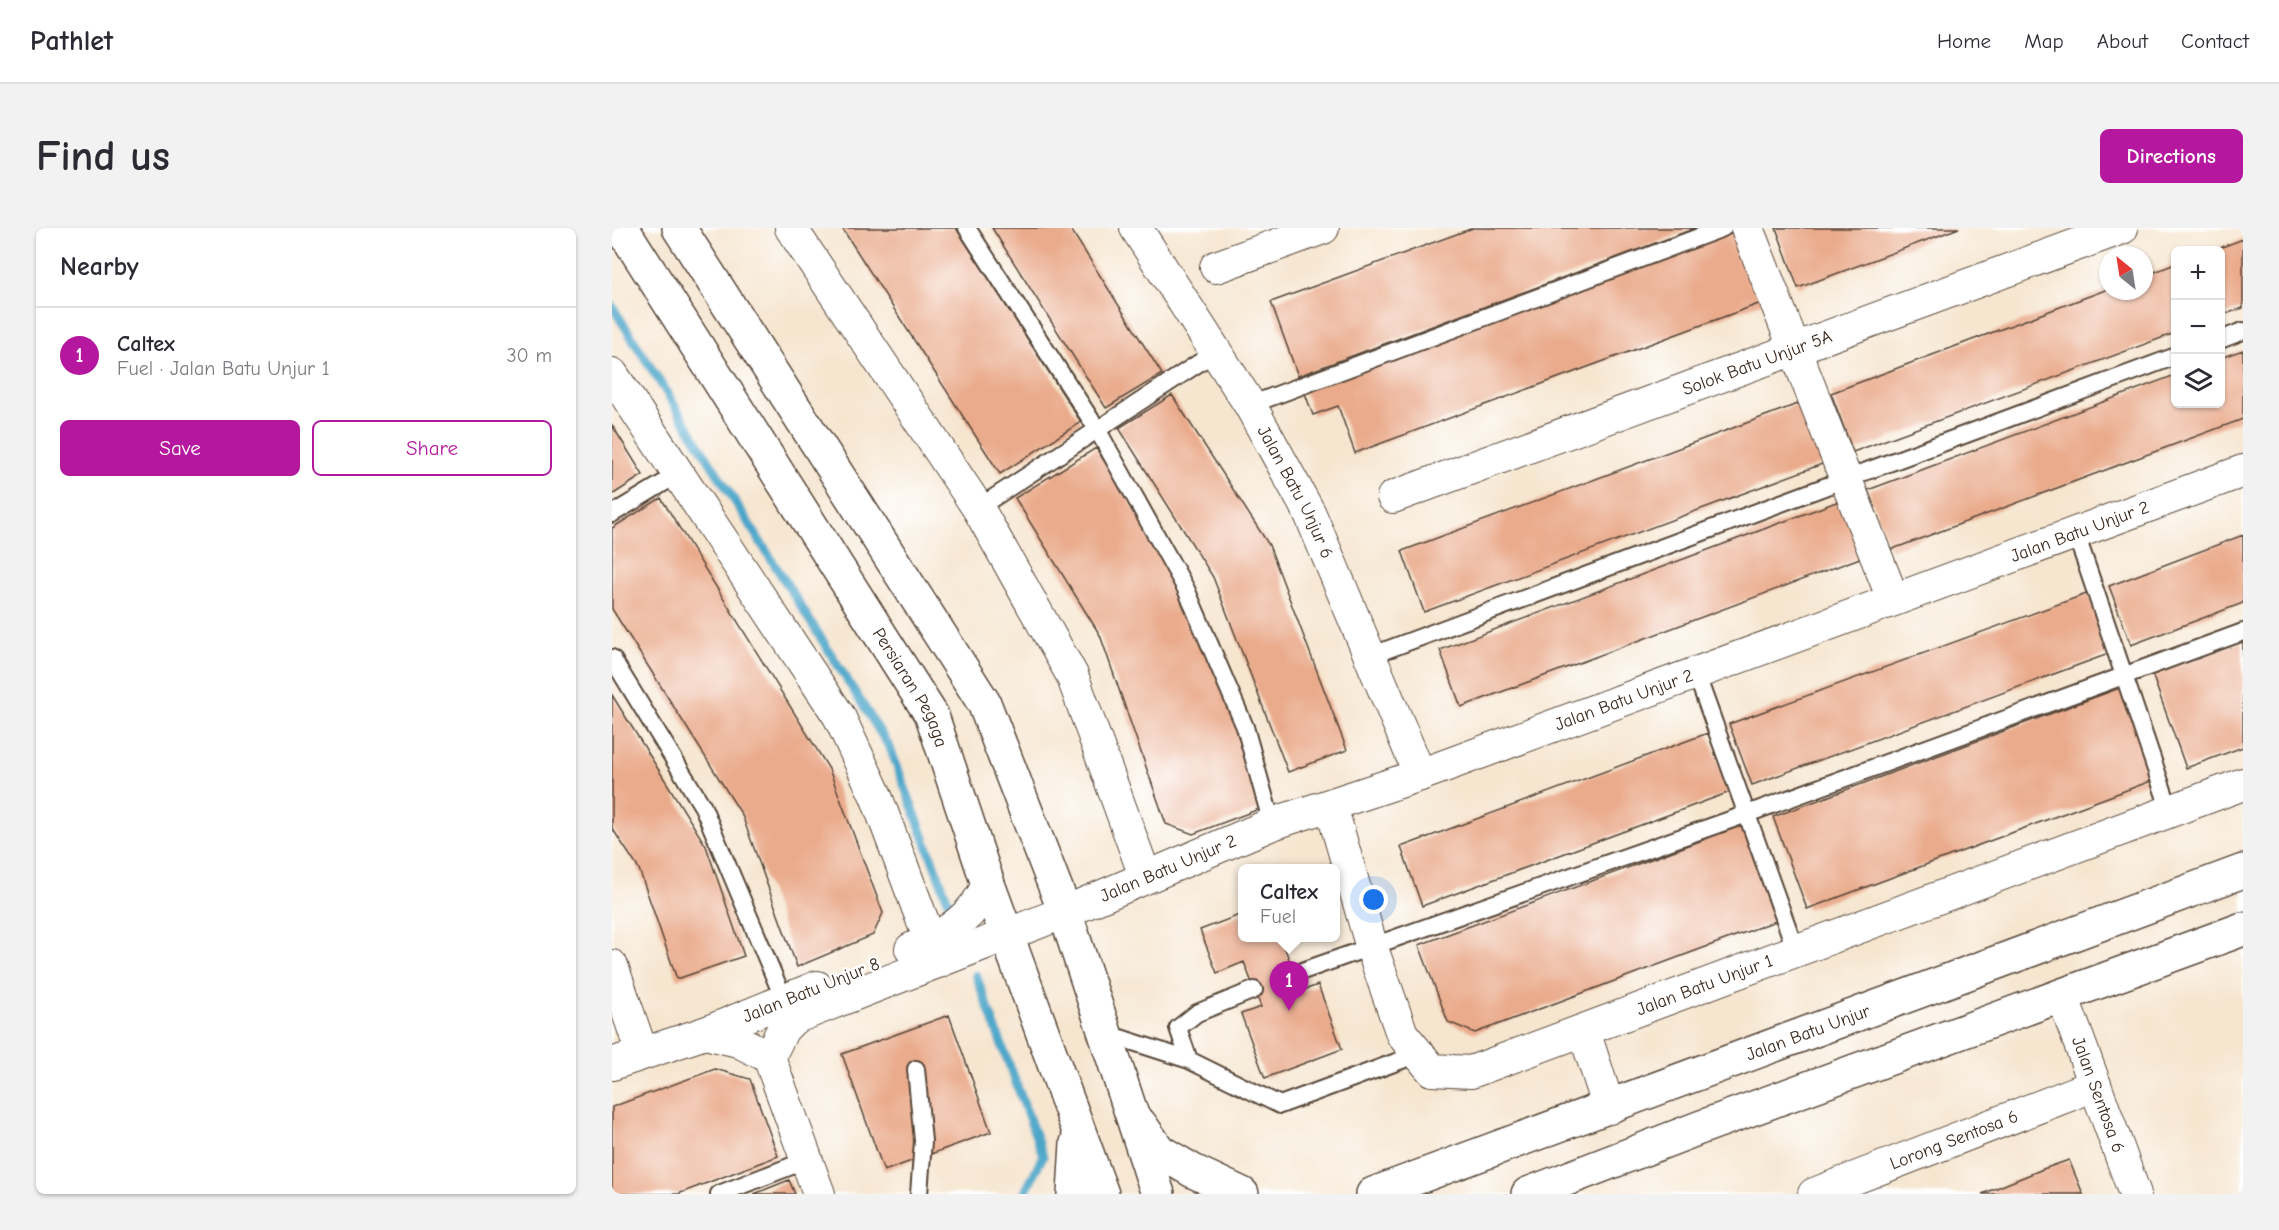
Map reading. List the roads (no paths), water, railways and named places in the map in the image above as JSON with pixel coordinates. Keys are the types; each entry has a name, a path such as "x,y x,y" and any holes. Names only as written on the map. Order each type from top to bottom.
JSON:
{"main road":[{"name":"Persiaran Pegaga","path":"622,228 932,716 988,884 1102,1194"},
{"path":"679,228 984,703 1065,912 1158,1194"},
{"path":"670,302 711,275"},
{"name":"Jalan Batu Unjur","path":"1374,1194 2243,872"},
{"path":"1528,1194 2243,929"},
{"path":"1129,1107 1159,1151 1193,1171 1242,1194"},
{"path":"1074,1194 1078,1126"}],"street":[{"path":"792,228 978,508 1072,675 1145,876"},
{"name":"Jalan Batu Unjur 6","path":"1136,228 1214,353 1250,405 1310,514 1420,775"},
{"path":"1216,267 1323,228"},
{"path":"1747,228 1893,599"},
{"name":"Solok Batu Unjur 5A","path":"1393,497 2122,228"},
{"path":"612,374 680,473 839,716 876,796 934,952"},
{"name":"Jalan Batu Unjur 2","path":"1007,935 1272,824 1420,775 2075,531 2243,471"},
{"name":"Jalan Batu Unjur 1","path":"1331,806 1372,948 1402,1034 1432,1070 1471,1072 2243,784"},
{"name":"Jalan Batu Unjur 8","path":"769,1057 783,1029 794,1018 934,952 975,908 988,884"},
{"name":"Jalan Batu Unjur 8","path":"612,1064 705,1033 784,1000 934,952 1007,935"},
{"path":"612,966 642,1053"},
{"name":"Jalan Sentosa 6","path":"2062,995 2134,1194"},
{"path":"1584,1030 1609,1108"},
{"path":"705,1033 738,1041 769,1057 819,1194"},
{"name":"Lorong Sentosa 6","path":"1814,1194 2095,1085"}],"lane":[{"path":"967,228 1096,429 1186,590 1245,727 1272,824"},
{"path":"1250,405 1724,228"},
{"path":"2225,338 2243,331"},
{"path":"978,508 1214,353"},
{"path":"1370,656 2171,357"},
{"path":"612,514 680,473"},
{"path":"2075,531 2170,811"},
{"path":"1294,974 1747,814 2243,632"},
{"path":"612,658 703,807 784,1000"},
{"path":"1696,673 1796,951"},
{"path":"1189,1060 1178,1028 1197,1013 1254,990"},
{"path":"1105,1034 1189,1060 1280,1105 1418,1054"},
{"path":"916,1069 923,1141 919,1194"},
{"path":"719,1194 807,1160"}],"waterway":[{"path":"612,306 890,748 951,909"},
{"path":"976,975 1043,1156 1024,1194"}],"place":[{"name":"Caltex","path":"1289,1011"}]}
